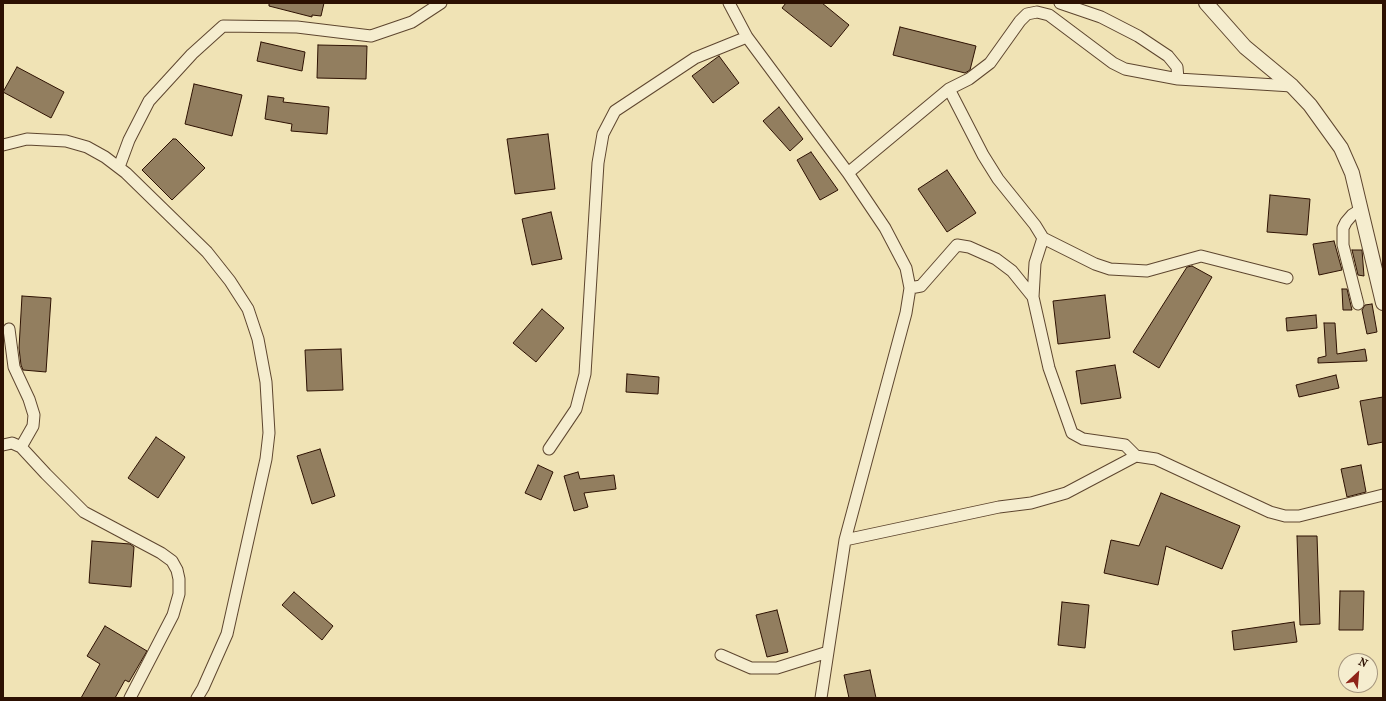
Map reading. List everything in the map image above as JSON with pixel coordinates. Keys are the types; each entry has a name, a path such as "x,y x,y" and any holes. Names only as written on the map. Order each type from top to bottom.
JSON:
{"street":[{"path":"119,167 129,140 149,101 192,54 223,26 297,27 371,36 412,22 441,3"},
{"path":"729,3 747,37 848,173 885,228 906,268 910,288 906,313 845,540 821,698"},
{"path":"1060,3 1101,17 1138,36 1168,56 1177,67 1178,79"},
{"path":"1206,3 1245,47 1292,86 1310,105 1341,148 1352,173 1383,303"},
{"path":"848,173 949,89 969,79 990,63 1020,21 1027,14 1037,12 1049,15 1113,63 1125,69 1178,79 1292,86"},
{"path":"549,449 576,409 585,374 598,163 603,134 615,111 695,58 747,37"},
{"path":"949,89 983,155 998,179 1035,225 1043,238 1095,264 1110,269 1147,271 1202,256 1287,278"},
{"path":"3,145 27,138 66,141 87,147 119,167 207,252 230,281 248,308 258,339 266,382 269,433 266,459 226,634 203,688 197,698"},
{"path":"1358,304 1343,245 1343,228 1352,215 1360,210"},
{"path":"1043,238 1035,263 1033,297 1049,368 1072,433 1083,439 1125,445 1136,456"},
{"path":"910,288 921,286 957,245 969,247 996,259 1012,272 1033,297"},
{"path":"9,329 14,367 34,415 33,426 21,447"},
{"path":"3,445 12,443 21,447 84,512 160,553 172,561 177,570 180,579 179,594 173,615 130,698"},
{"path":"845,540 999,507 1031,503 1066,493 1136,456 1156,459 1270,512 1285,516 1299,516 1383,495"},
{"path":"721,655 751,668 777,668 828,652"}],"building":[{"path":"269,3 324,3 321,16 312,15 312,17 269,6"},
{"path":"786,3 822,3 849,25 831,47 782,8"},
{"path":"900,27 976,46 970,70 965,73 893,55"},
{"path":"261,42 305,52 302,71 257,61"},
{"path":"318,45 367,46 366,79 317,78"},
{"path":"719,56 739,83 713,103 692,76"},
{"path":"17,67 64,92 51,118 3,92"},
{"path":"194,84 242,95 232,136 185,124"},
{"path":"268,96 284,98 283,102 329,107 327,134 291,131 292,124 265,119"},
{"path":"779,107 803,139 790,151 763,121"},
{"path":"548,134 555,189 515,194 507,139"},
{"path":"173,139 176,139 205,168 172,200 142,170"},
{"path":"811,152 838,190 820,200 797,160"},
{"path":"947,170 976,213 947,232 918,189"},
{"path":"1270,195 1310,199 1307,235 1267,232"},
{"path":"551,212 562,259 532,265 522,219"},
{"path":"1334,241 1342,270 1319,275 1313,244"},
{"path":"1352,250 1362,250 1364,276 1358,275"},
{"path":"1192,266 1212,277 1159,368 1133,352 1187,267"},
{"path":"1342,289 1347,289 1352,310 1343,310"},
{"path":"1105,295 1110,338 1058,344 1053,301"},
{"path":"22,296 51,298 46,372 23,370 21,365 19,348"},
{"path":"1372,304 1377,332 1367,334 1362,310 1365,305"},
{"path":"542,309 564,328 536,362 513,343"},
{"path":"1316,315 1317,328 1287,331 1286,318"},
{"path":"1324,323 1335,323 1337,354 1365,349 1367,361 1318,363 1318,358 1326,356"},
{"path":"341,349 343,390 307,391 305,350"},
{"path":"1115,365 1121,398 1081,404 1076,371"},
{"path":"627,374 659,377 658,394 626,392"},
{"path":"1336,375 1339,388 1299,397 1296,385"},
{"path":"1383,397 1383,442 1368,445 1360,401"},
{"path":"156,437 185,457 158,498 128,478"},
{"path":"320,449 335,496 312,504 297,456"},
{"path":"538,465 553,472 541,500 525,493"},
{"path":"1361,465 1366,492 1347,497 1341,469"},
{"path":"578,472 580,479 614,475 616,489 584,493 588,507 574,511 564,476"},
{"path":"1161,493 1240,526 1222,569 1166,546 1158,585 1104,573 1111,540 1139,546"},
{"path":"1297,536 1317,536 1320,624 1300,625"},
{"path":"92,541 130,544 134,547 131,587 89,583"},
{"path":"1340,591 1364,591 1363,630 1339,630"},
{"path":"294,592 333,626 322,640 282,605"},
{"path":"1062,602 1089,605 1085,648 1058,645"},
{"path":"777,610 788,652 767,657 756,615"},
{"path":"1294,622 1297,642 1234,650 1232,631"},
{"path":"105,626 147,651 129,682 125,680 115,698 81,698 100,664 87,656"},
{"path":"870,670 876,698 849,698 844,675"}]}
